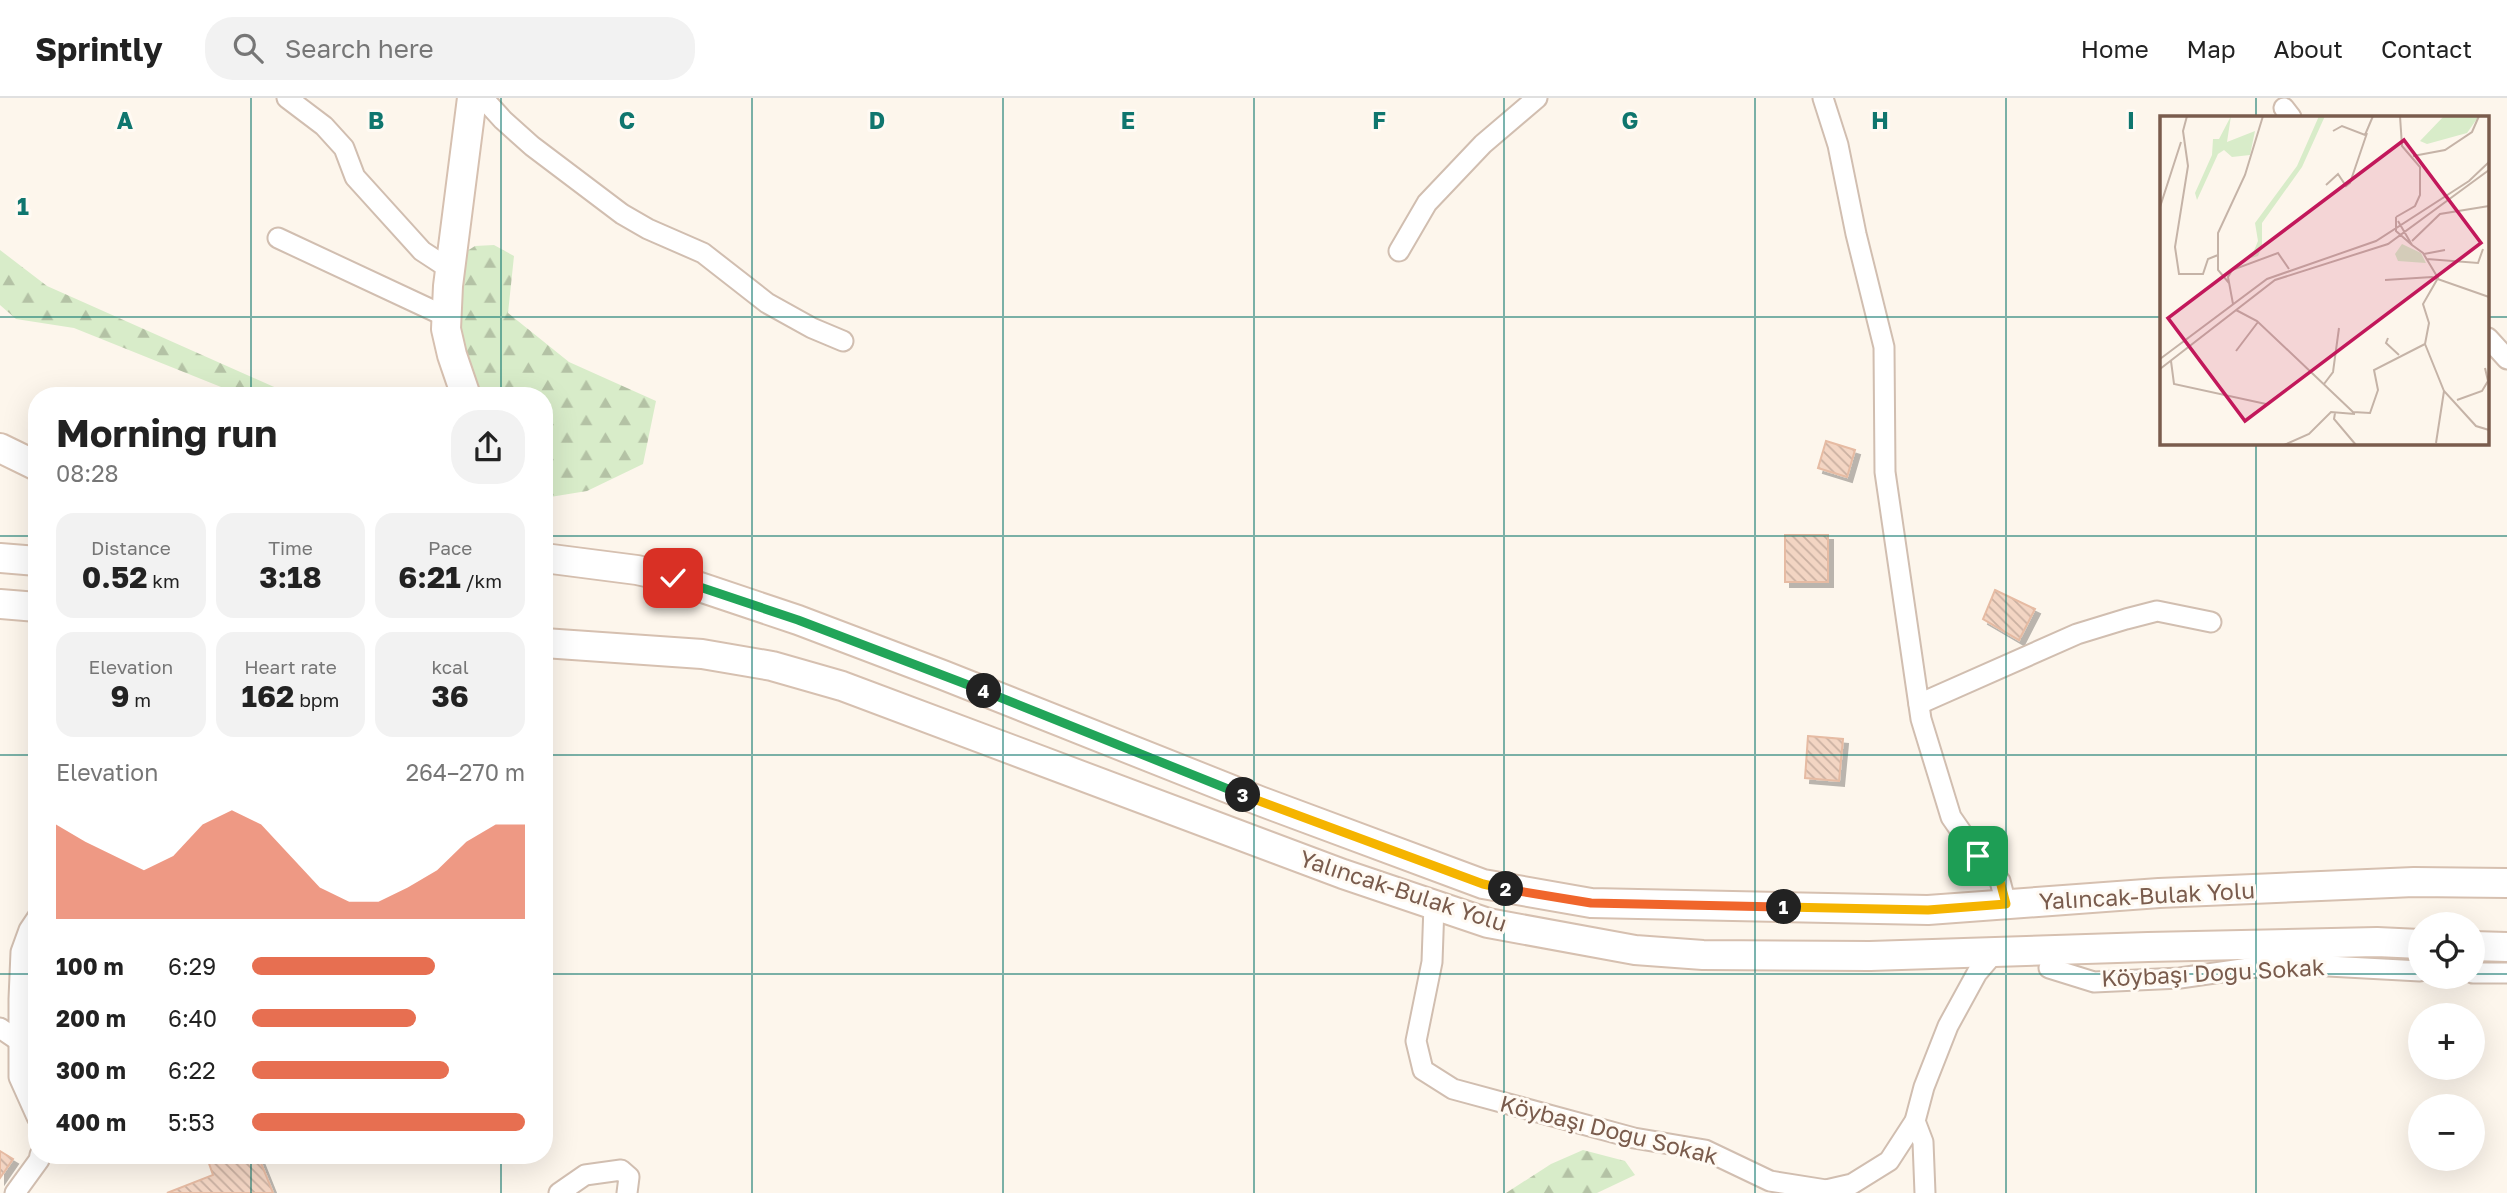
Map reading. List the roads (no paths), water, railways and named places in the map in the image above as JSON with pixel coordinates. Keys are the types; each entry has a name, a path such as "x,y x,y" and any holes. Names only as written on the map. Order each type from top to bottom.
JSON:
{"main road":[{"path":"463,387 446,329 472,98"},
{"path":"0,447 28,462"},
{"path":"0,558 28,560"},
{"name":"Yalıncak-Bulak Yolu","path":"553,559 637,570 673,578 798,620 1260,801 1483,884 1591,903 1928,910 2159,893 2414,882 2507,883"},
{"path":"0,604 28,606"},
{"name":"Yalıncak-Bulak Yolu","path":"553,644 702,654 772,666 842,686 1343,874 1488,923 1635,950 1703,954 1870,956 2350,943 2408,944"},
{"path":"2485,946 2507,947"}],"street":[{"path":"287,98 324,126 344,148 355,177 422,251 451,270"},
{"path":"483,98 531,146 622,214 648,229 703,253 767,303 812,328 843,341"},
{"path":"1399,251 1427,203 1483,144 1537,98"},
{"path":"1823,98 1838,145 1856,234 1884,347 1885,472 1921,719 1951,817 1978,856 2000,881 2006,904"},
{"path":"278,238 447,317"},
{"path":"2490,340 2507,359"},
{"path":"1919,704 2077,634 2126,619 2157,611 2211,622"},
{"name":"Köybaşı Doğu Sokak","path":"1434,905 1432,962 1416,1041 1423,1070 1453,1089 1634,1138 1705,1150 1770,1181 1826,1190 1852,1184 1889,1161 1915,1121 1924,1087 1948,1026 1977,973 1995,952"},
{"path":"28,932 20,952 28,990 19,1041 19,1077 28,1097"},
{"name":"Köybaşı Doğu Sokak","path":"2049,968 2094,982 2180,978 2270,965 2408,970"},
{"path":"2485,973 2507,973"},
{"path":"0,1028 19,1041"},
{"path":"1915,1121 1923,1142 1925,1193"},
{"path":"15,1193 36,1164"},
{"path":"559,1193 585,1175 621,1170 629,1177 627,1193"}]}
